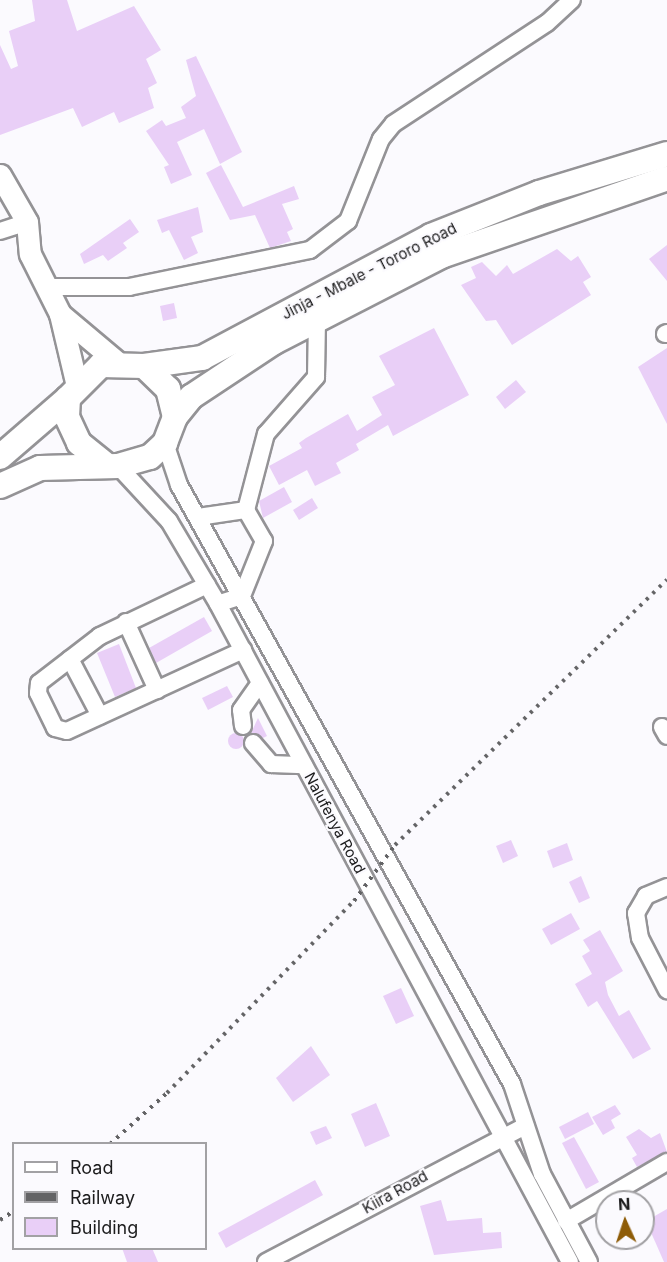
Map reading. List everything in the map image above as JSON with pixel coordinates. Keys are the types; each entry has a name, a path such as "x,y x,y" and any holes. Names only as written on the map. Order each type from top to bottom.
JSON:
{"highway":[{"name":"Jinja - Mbale - Tororo Road","path":"144,366 202,358 431,236 539,193 667,154"},
{"name":"Jinja - Mbale - Tororo Road","path":"175,417 227,370 441,256 666,180"},
{"path":"0,457 101,365 116,361 144,366 168,389 175,417 165,443 138,463 40,468 0,486"},
{"path":"73,392 67,417 79,442 111,465"}],"main road":[{"path":"0,176 27,222 30,254 60,314 73,392"},
{"path":"60,314 116,361"}],"street":[{"path":"46,287 129,287 310,250 348,221 381,139 393,124 547,23 572,0"},
{"path":"0,231 27,222"},
{"path":"218,604 242,596 264,541 246,510 266,434 316,377 317,321"},
{"name":"Nalufenya Road","path":"165,443 179,485 512,1084 542,1174 589,1262"},
{"name":"Nalufenya Road","path":"111,465 169,520 218,604 570,1262"},
{"path":"198,517 246,510"},
{"path":"207,585 126,622 70,659 37,687 55,728 67,731 243,650"},
{"path":"126,622 157,690"},
{"path":"70,659 100,716"},
{"path":"243,726 241,710 260,683"},
{"path":"253,743 271,764 304,765"},
{"path":"667,887 641,902 636,924 667,990"},
{"name":"Kiira Road","path":"266,1262 525,1126"},
{"path":"566,1221 667,1162"}],"building":[{"path":"32,0 67,0 77,31 134,6 161,50 146,59 157,83 148,88 154,108 119,123 114,112 82,127 73,108 0,135 0,45 11,69 18,66 9,31 35,21"},
{"path":"196,56 242,152 220,164 204,129 177,142 192,175 171,184 164,167 169,165 146,131 162,120 166,126 186,118 181,107 196,96 186,60"},
{"path":"221,165 243,207 294,186 299,199 282,204 293,229 287,232 291,241 270,248 255,215 230,220 206,173"},
{"path":"198,207 203,232 191,237 198,253 184,260 169,230 162,233 157,220"},
{"path":"130,219 139,232 123,243 127,248 108,261 103,255 84,264 80,254"},
{"path":"667,245 667,281 649,259"},
{"path":"557,249 571,261 578,256 591,277 583,282 591,295 512,345 496,320 486,321 461,285 476,278 471,267 482,262 496,276 507,265 513,274"},
{"path":"174,303 177,318 163,321 160,306"},
{"path":"434,328 469,395 393,436 388,425 356,444 359,450 336,463 341,473 315,486 307,470 279,485 269,466 302,448 299,443 306,438 348,414 357,431 382,415 372,397 395,385 379,356"},
{"path":"667,348 667,424 638,367"},
{"path":"516,380 526,392 505,409 496,397"},
{"path":"284,487 292,502 263,518 259,501"},
{"path":"312,498 318,508 299,520 293,510"},
{"path":"204,617 212,631 156,663 149,648"},
{"path":"119,644 136,688 115,697 97,653"},
{"path":"227,686 233,697 208,710 202,698"},
{"path":"258,718 267,736 263,738 251,733"},
{"path":"236,733 242,735 244,741 242,747 236,749 230,747 228,741 230,735"},
{"path":"511,840 518,856 503,863 496,846"},
{"path":"567,843 573,860 553,868 547,851"},
{"path":"581,876 590,898 579,903 569,882"},
{"path":"571,913 580,929 551,945 542,929"},
{"path":"600,930 623,971 605,982 608,995 619,1016 629,1010 651,1049 633,1059 597,1001 588,1007 575,984 592,974 582,956 590,951 583,940"},
{"path":"401,988 414,1016 396,1024 383,996"},
{"path":"311,1046 330,1075 293,1102 276,1078"},
{"path":"376,1103 390,1136 365,1147 351,1114"},
{"path":"615,1105 621,1114 611,1120 615,1128 603,1135 592,1117"},
{"path":"588,1112 594,1124 565,1139 559,1127"},
{"path":"326,1126 332,1138 316,1145 310,1132"},
{"path":"639,1129 651,1138 660,1133 667,1152 637,1167 632,1158 637,1155 626,1137"},
{"path":"574,1137 599,1182 586,1189 562,1143"},
{"path":"315,1180 323,1195 226,1248 218,1233"},
{"path":"441,1200 447,1221 482,1218 483,1233 501,1232 502,1248 434,1255 420,1206"},
{"path":"667,1209 667,1262 664,1262 655,1242 655,1216"},
{"path":"123,1250 153,1250 158,1262 127,1262"}],"railway":[{"path":"112,1142 167,1093 354,901 395,845 667,580"},
{"path":"0,1220 12,1212"}]}
